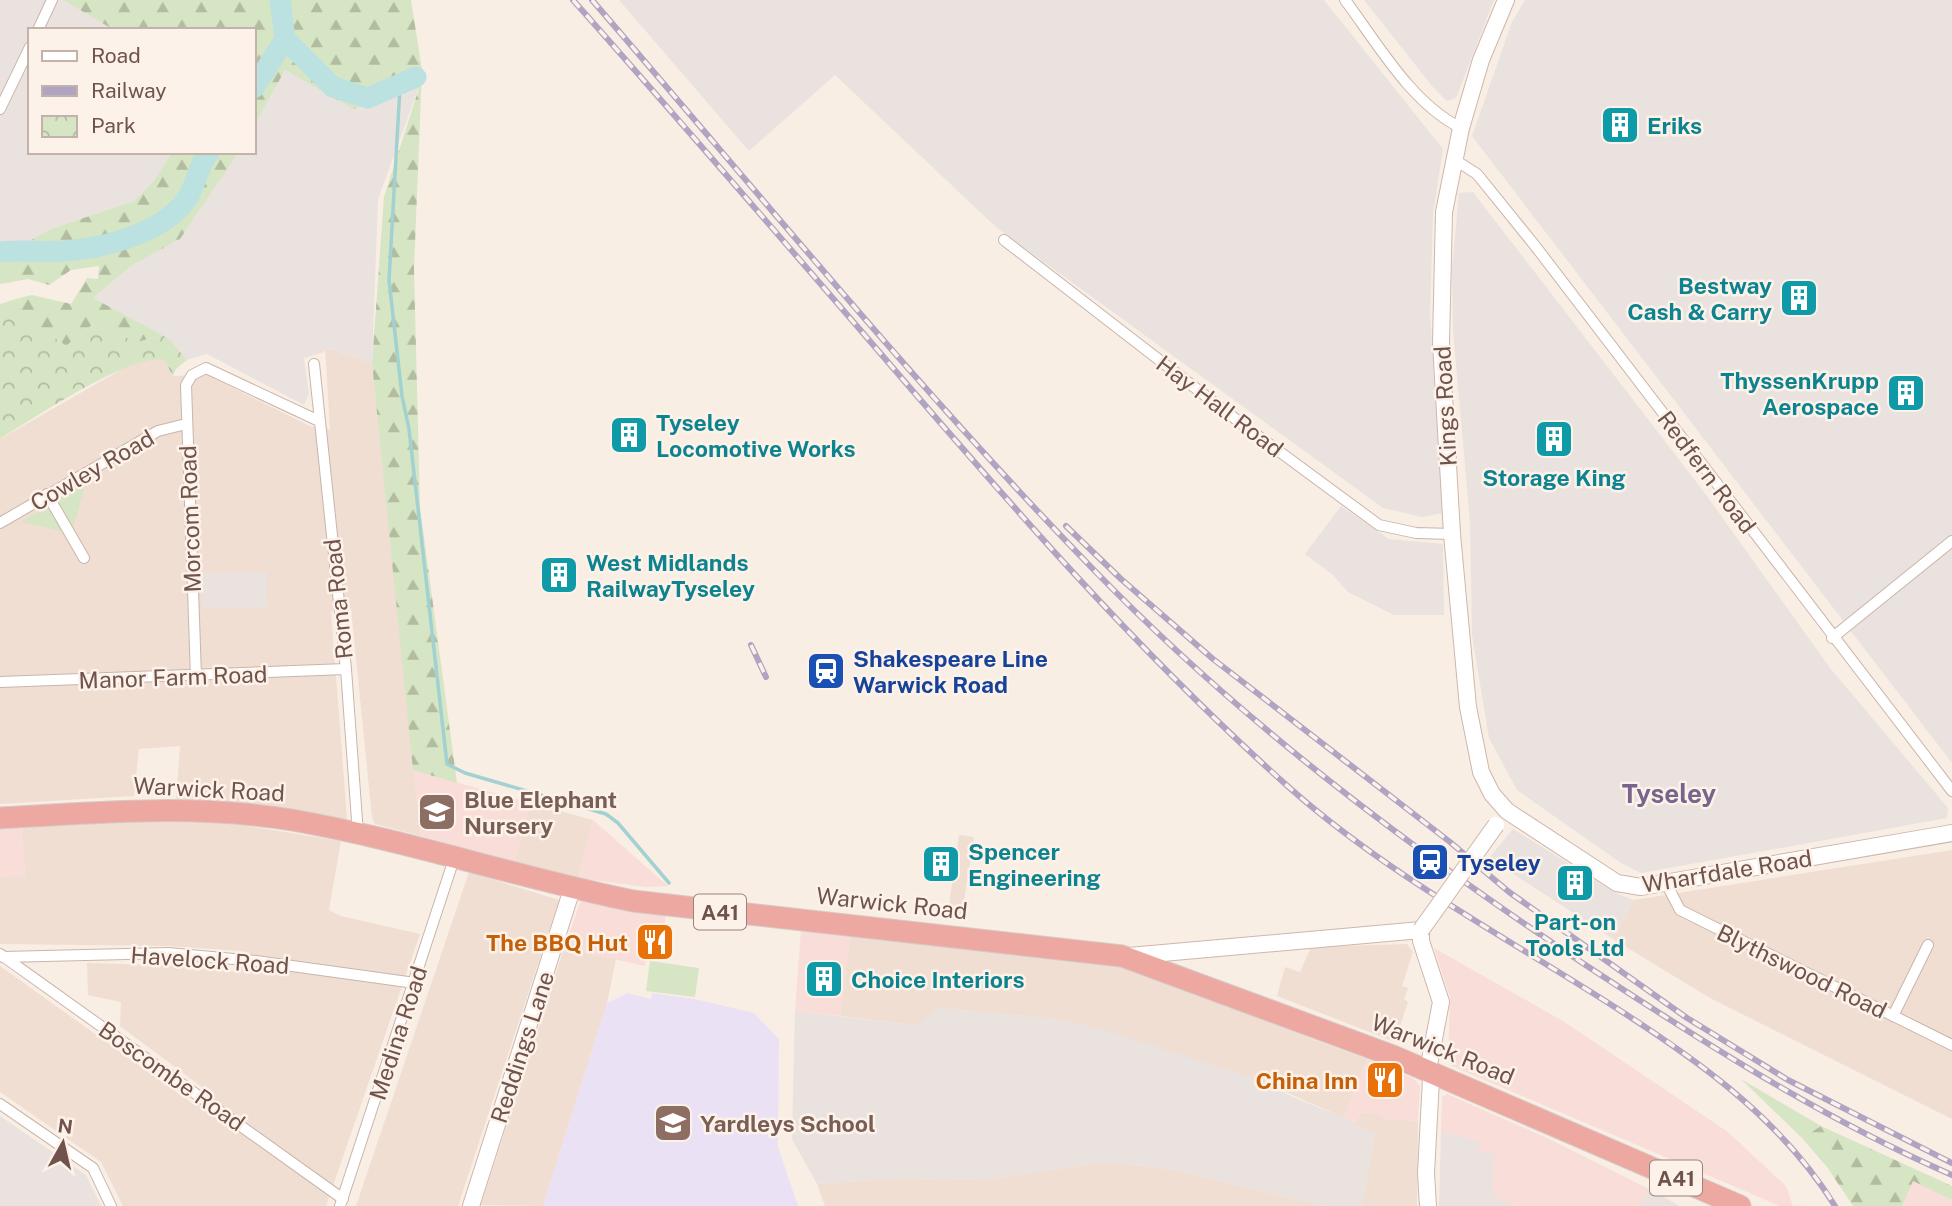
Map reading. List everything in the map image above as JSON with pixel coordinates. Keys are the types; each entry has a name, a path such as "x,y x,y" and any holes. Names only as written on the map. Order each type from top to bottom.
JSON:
{"highway":[{"name":"Warwick Road","path":"0,818 168,810 246,814 358,834 572,889 705,911 937,933 1122,956 1428,1070 1740,1206"}],"street":[{"path":"39,28 52,0"},
{"path":"1345,0 1416,93 1434,112 1461,128"},
{"name":"Kings Road","path":"1506,0 1481,60 1461,128 1444,212 1441,279 1452,534 1474,742 1481,772 1492,794 1507,811"},
{"path":"0,109 28,51"},
{"name":"Redfern Road","path":"1455,160 1477,174 1536,247 1832,638 1952,791"},
{"name":"Hay Hall Road","path":"1004,240 1242,424 1379,525 1416,533 1452,534"},
{"name":"Roma Road","path":"314,364 346,669 358,834"},
{"name":"Morcom Road","path":"196,677 186,385 192,375 202,368 319,421"},
{"name":"Cowley Road","path":"0,523 158,431 186,424"},
{"path":"47,494 84,558"},
{"path":"1832,638 1952,541"},
{"name":"Manor Farm Road","path":"0,682 196,677 346,669"},
{"path":"1428,1206 1426,1173 1431,1079 1428,1070 1441,1002 1421,942 1421,930 1507,811"},
{"name":"Wharfdale Road","path":"1507,811 1617,883 1641,887 1952,833"},
{"name":"Medina Road","path":"341,1202 454,859"},
{"name":"Blythswood Road","path":"1666,883 1680,910 1952,1045"},
{"name":"Reddings Lane","path":"471,1206 572,889"},
{"path":"1122,956 1421,930"},
{"path":"1893,1016 1928,945"},
{"path":"1173,975 1181,960 1206,949"},
{"name":"Havelock Road","path":"1,956 168,953 256,961 415,983"},
{"name":"Boscombe Road","path":"1,956 341,1202"},
{"path":"0,1104 93,1168 111,1206"}],"shaded area":[{"path":"0,0 63,0 111,28 28,28 28,154 171,154 153,182 134,201 51,229 29,241 0,264"},
{"path":"619,0 1324,0 1443,149 1433,214 1430,314 1443,513 1422,517 1383,508 997,228 835,75 749,151"},
{"path":"1364,0 1494,0 1456,98 1447,101 1432,86"},
{"path":"1525,0 1952,0 1952,763 1472,136 1512,22"},
{"path":"285,70 353,109 419,87 378,199 372,363 326,347 324,352 304,358 309,394 304,405 207,354 187,360 170,340 93,298 131,266 180,239 238,154 256,154 256,122"},
{"path":"1473,192 1704,492 1830,668 1948,808 1947,818 1641,873 1621,863 1517,790 1489,738 1472,635 1470,522 1453,330 1452,269 1459,193"},
{"path":"325,347 372,363 421,836 375,824 372,818 351,608 331,611 347,818 341,823 176,801 180,746 139,749 134,796 0,804 0,439 124,368 152,357 164,360 173,376 207,375 310,426 330,430"},
{"path":"1341,506 1389,539 1443,544 1444,615 1394,615 1348,592 1333,575 1305,554"},
{"path":"267,572 267,607 202,607 202,573"},
{"path":"413,770 530,803 514,863 421,836"},
{"path":"530,803 593,820 578,878 514,863"},
{"path":"123,819 210,820 341,841 329,910 341,916 420,934 326,1206 123,1206 101,1162 0,1092 0,966 193,1104 203,1088 120,1026 121,1002 88,995 87,963 162,965 239,972 241,951 167,946 0,944 0,877 25,875 21,825"},
{"path":"593,820 668,886 646,887 578,878"},
{"path":"21,825 25,876 0,877 0,827"},
{"path":"1513,829 1618,894 1634,900 1613,939 1489,858"},
{"path":"959,835 974,837 961,921 947,919"},
{"path":"1952,850 1952,1119 1710,998 1613,939 1634,900"},
{"path":"469,872 559,900 458,1206 356,1206"},
{"path":"581,900 666,914 660,958 647,956 645,966 564,948"},
{"path":"801,930 850,937 840,1016 795,1011"},
{"path":"850,937 947,943 1108,962 1240,1006 1307,1037 1367,1059 1344,1118 1264,1082 1091,1027 1055,1019 937,1008 919,1026 840,1016"},
{"path":"1407,944 1413,952 1402,986 1408,988 1404,999 1408,1002 1395,1042 1277,996 1285,967 1300,972 1311,947"},
{"path":"564,948 616,959 607,1003 543,1206 481,1205"},
{"path":"1434,948 1563,1021 1728,1132 1786,1186 1793,1206 1780,1206 1452,1066 1448,1059 1450,997"},
{"name":"Yardleys School","path":"628,993 651,999 652,993 695,999 754,1013 779,1039 778,1147 798,1206 543,1206 607,1003"},
{"path":"937,1008 1055,1019 1102,1029 1264,1082 1356,1123 1355,1126 1375,1133 1362,1206 1324,1206 1171,1169 1103,1162 983,1180 903,1178 817,1184 792,1139 795,1011 919,1026"},
{"path":"1367,1059 1413,1078 1420,1086 1418,1121 1383,1119 1382,1115 1361,1112 1356,1123 1344,1118"},
{"path":"1447,1094 1545,1137 1649,1189 1640,1206 1513,1206 1493,1197 1479,1153 1479,1141 1441,1132 1442,1097"},
{"path":"1361,1112 1383,1115 1383,1119 1418,1121 1417,1206 1362,1206 1375,1133 1354,1126"},
{"path":"0,1116 86,1175 101,1206 0,1206"},
{"path":"1441,1132 1479,1141 1479,1153 1493,1153 1493,1196 1513,1206 1439,1206"},
{"path":"1103,1162 1171,1169 1324,1206 825,1206 817,1184 903,1178 983,1180"},
{"path":"1912,1180 1952,1200 1952,1206 1902,1206"},
{"path":"1649,1189 1680,1206 1640,1206"}],"green space":[{"path":"63,0 411,0 422,70 414,269 420,507 457,783 413,770 372,363 384,197 419,88 353,109 285,70 256,122 256,28 111,28"},
{"path":"171,154 238,154 180,239 131,266 93,298 162,335 138,342 92,325 66,346 21,313 19,298 32,295 71,304 87,278 98,279 99,266 71,270 49,285 28,279 0,284 0,264 29,241 51,229 134,201 153,182"},
{"path":"19,298 21,313 66,346 92,325 138,342 162,335 170,340 187,360 176,369 173,376 164,360 149,360 130,366 82,389 0,439 0,304"},
{"path":"86,482 73,528 62,531 21,522"},
{"path":"650,961 699,968 695,997 646,991"},
{"path":"1741,1079 1821,1126 1802,1138"},
{"path":"1821,1126 1952,1186 1952,1200 1913,1181 1902,1206 1853,1206 1827,1167 1802,1138"}],"waterway":[{"path":"256,85 285,39 280,0"},
{"path":"285,39 333,87 368,98 416,77"},
{"path":"400,87 389,280 402,396 409,429 447,764 465,773 606,814 618,823 669,883"},
{"path":"0,252 81,249 115,242 148,230 176,212 186,200 208,154"}],"railway":[{"path":"573,0 1076,576 1236,739 1327,819 1402,874 1633,1019 1729,1088 1787,1143 1835,1206"},
{"path":"592,0 900,360 1027,500 1148,624 1265,728 1326,778 1452,873 1626,991 1716,1049 1808,1103 1952,1175"},
{"path":"1066,526 1121,579 1213,659 1450,842 1509,892 1687,1018 1788,1080 1952,1163"},
{"path":"751,645 766,677"}],"place":[{"name":"Eriks","path":"1620,125"},
{"name":"Bestway Cash & Carry","path":"1799,298"},
{"name":"ThyssenKrupp Aerospace","path":"1906,393"},
{"name":"Tyseley Locomotive Works","path":"629,435"},
{"name":"Storage King","path":"1554,439"},
{"name":"West Midlands RailwayTyseley","path":"559,575"},
{"name":"Shakespeare Line Warwick Road","path":"826,671"},
{"name":"Blue Elephant Nursery","path":"437,812"},
{"name":"Tyseley","path":"1430,862"},
{"name":"Spencer Engineering","path":"941,864"},
{"name":"Part-on Tools Ltd","path":"1575,883"},
{"name":"The BBQ Hut","path":"655,942"},
{"name":"Choice Interiors","path":"824,979"},
{"name":"China Inn","path":"1385,1080"},
{"name":"Yardleys School","path":"673,1123"}],"district":[{"name":"Tyseley","path":"1669,793"}]}
